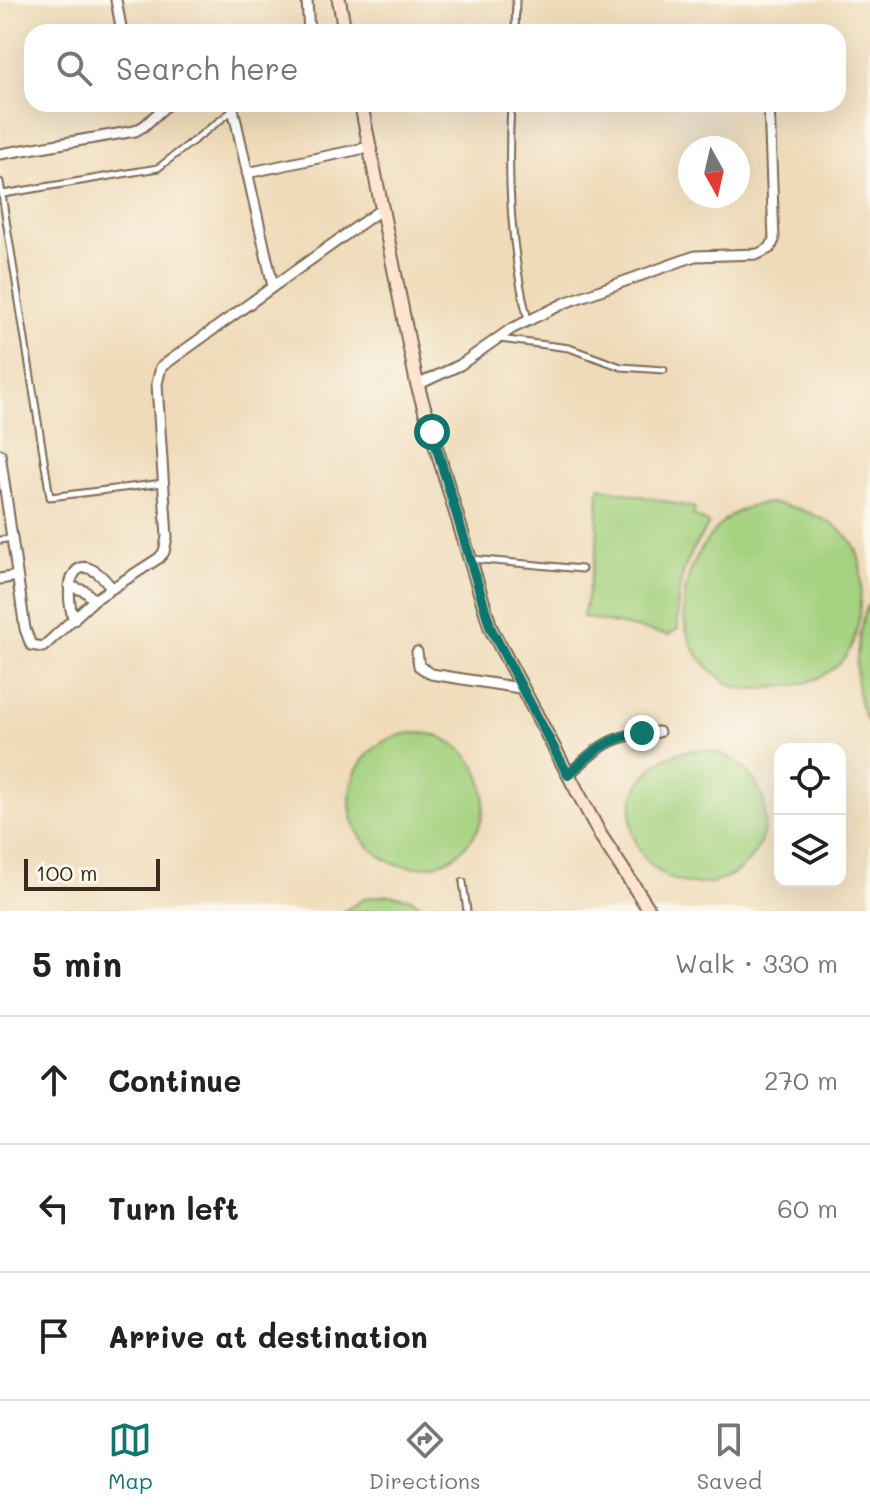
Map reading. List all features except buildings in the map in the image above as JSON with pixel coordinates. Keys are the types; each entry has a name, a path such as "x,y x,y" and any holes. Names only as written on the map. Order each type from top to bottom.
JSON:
{"street":[{"path":"116,0 120,24"},
{"path":"307,0 308,24"},
{"path":"339,0 344,24"},
{"path":"0,154 135,131 159,112"},
{"path":"234,112 273,286"},
{"path":"363,112 417,385 491,629 614,859 650,911"},
{"path":"417,385 460,365 528,321 567,302 669,264 705,255 758,254 770,248 774,240 769,112"},
{"path":"247,173 370,147"},
{"path":"0,454 25,629 31,645 37,648 49,644 94,600 164,552 167,537 157,384 161,367 383,208"},
{"path":"74,620 70,610 69,586 74,574 86,567 97,570 111,587"},
{"path":"0,579 17,576"},
{"path":"69,586 85,591 94,600"},
{"path":"417,652 419,666 431,674 520,688"},
{"path":"568,775 607,741 624,735 659,732"}],"lane":[{"path":"515,24 516,0"},
{"path":"3,194 158,168 227,112"},
{"path":"511,112 510,197 517,271 528,321"},
{"path":"0,182 50,497 163,483"},
{"path":"499,339 559,345 621,367 664,370"},
{"path":"0,540 12,538"},
{"path":"470,559 582,569"},
{"path":"463,882 467,911"}],"green space":[{"path":"599,487 695,508 693,515 709,524 687,562 678,599 678,629 668,635 583,617 597,548"},
{"path":"770,503 820,517 851,541 860,565 858,622 847,654 826,674 789,686 741,688 723,679 699,657 686,627 685,595 694,563 715,530 739,511"},
{"path":"870,603 870,728 858,693 856,670 862,621"},
{"path":"417,733 443,738 465,752 479,774 484,800 479,826 465,848 443,862 417,867 391,862 369,848 355,826 350,800 355,774 369,752 391,738"},
{"path":"698,750 724,755 746,769 760,791 765,817 760,843 746,865 724,879 698,884 672,879 650,865 636,843 631,817 636,791 650,769 672,755"},
{"path":"388,895 409,898 431,911 344,911 366,898"}],"route":[{"path":"432,432 491,629 568,775 607,741 642,733"}]}
